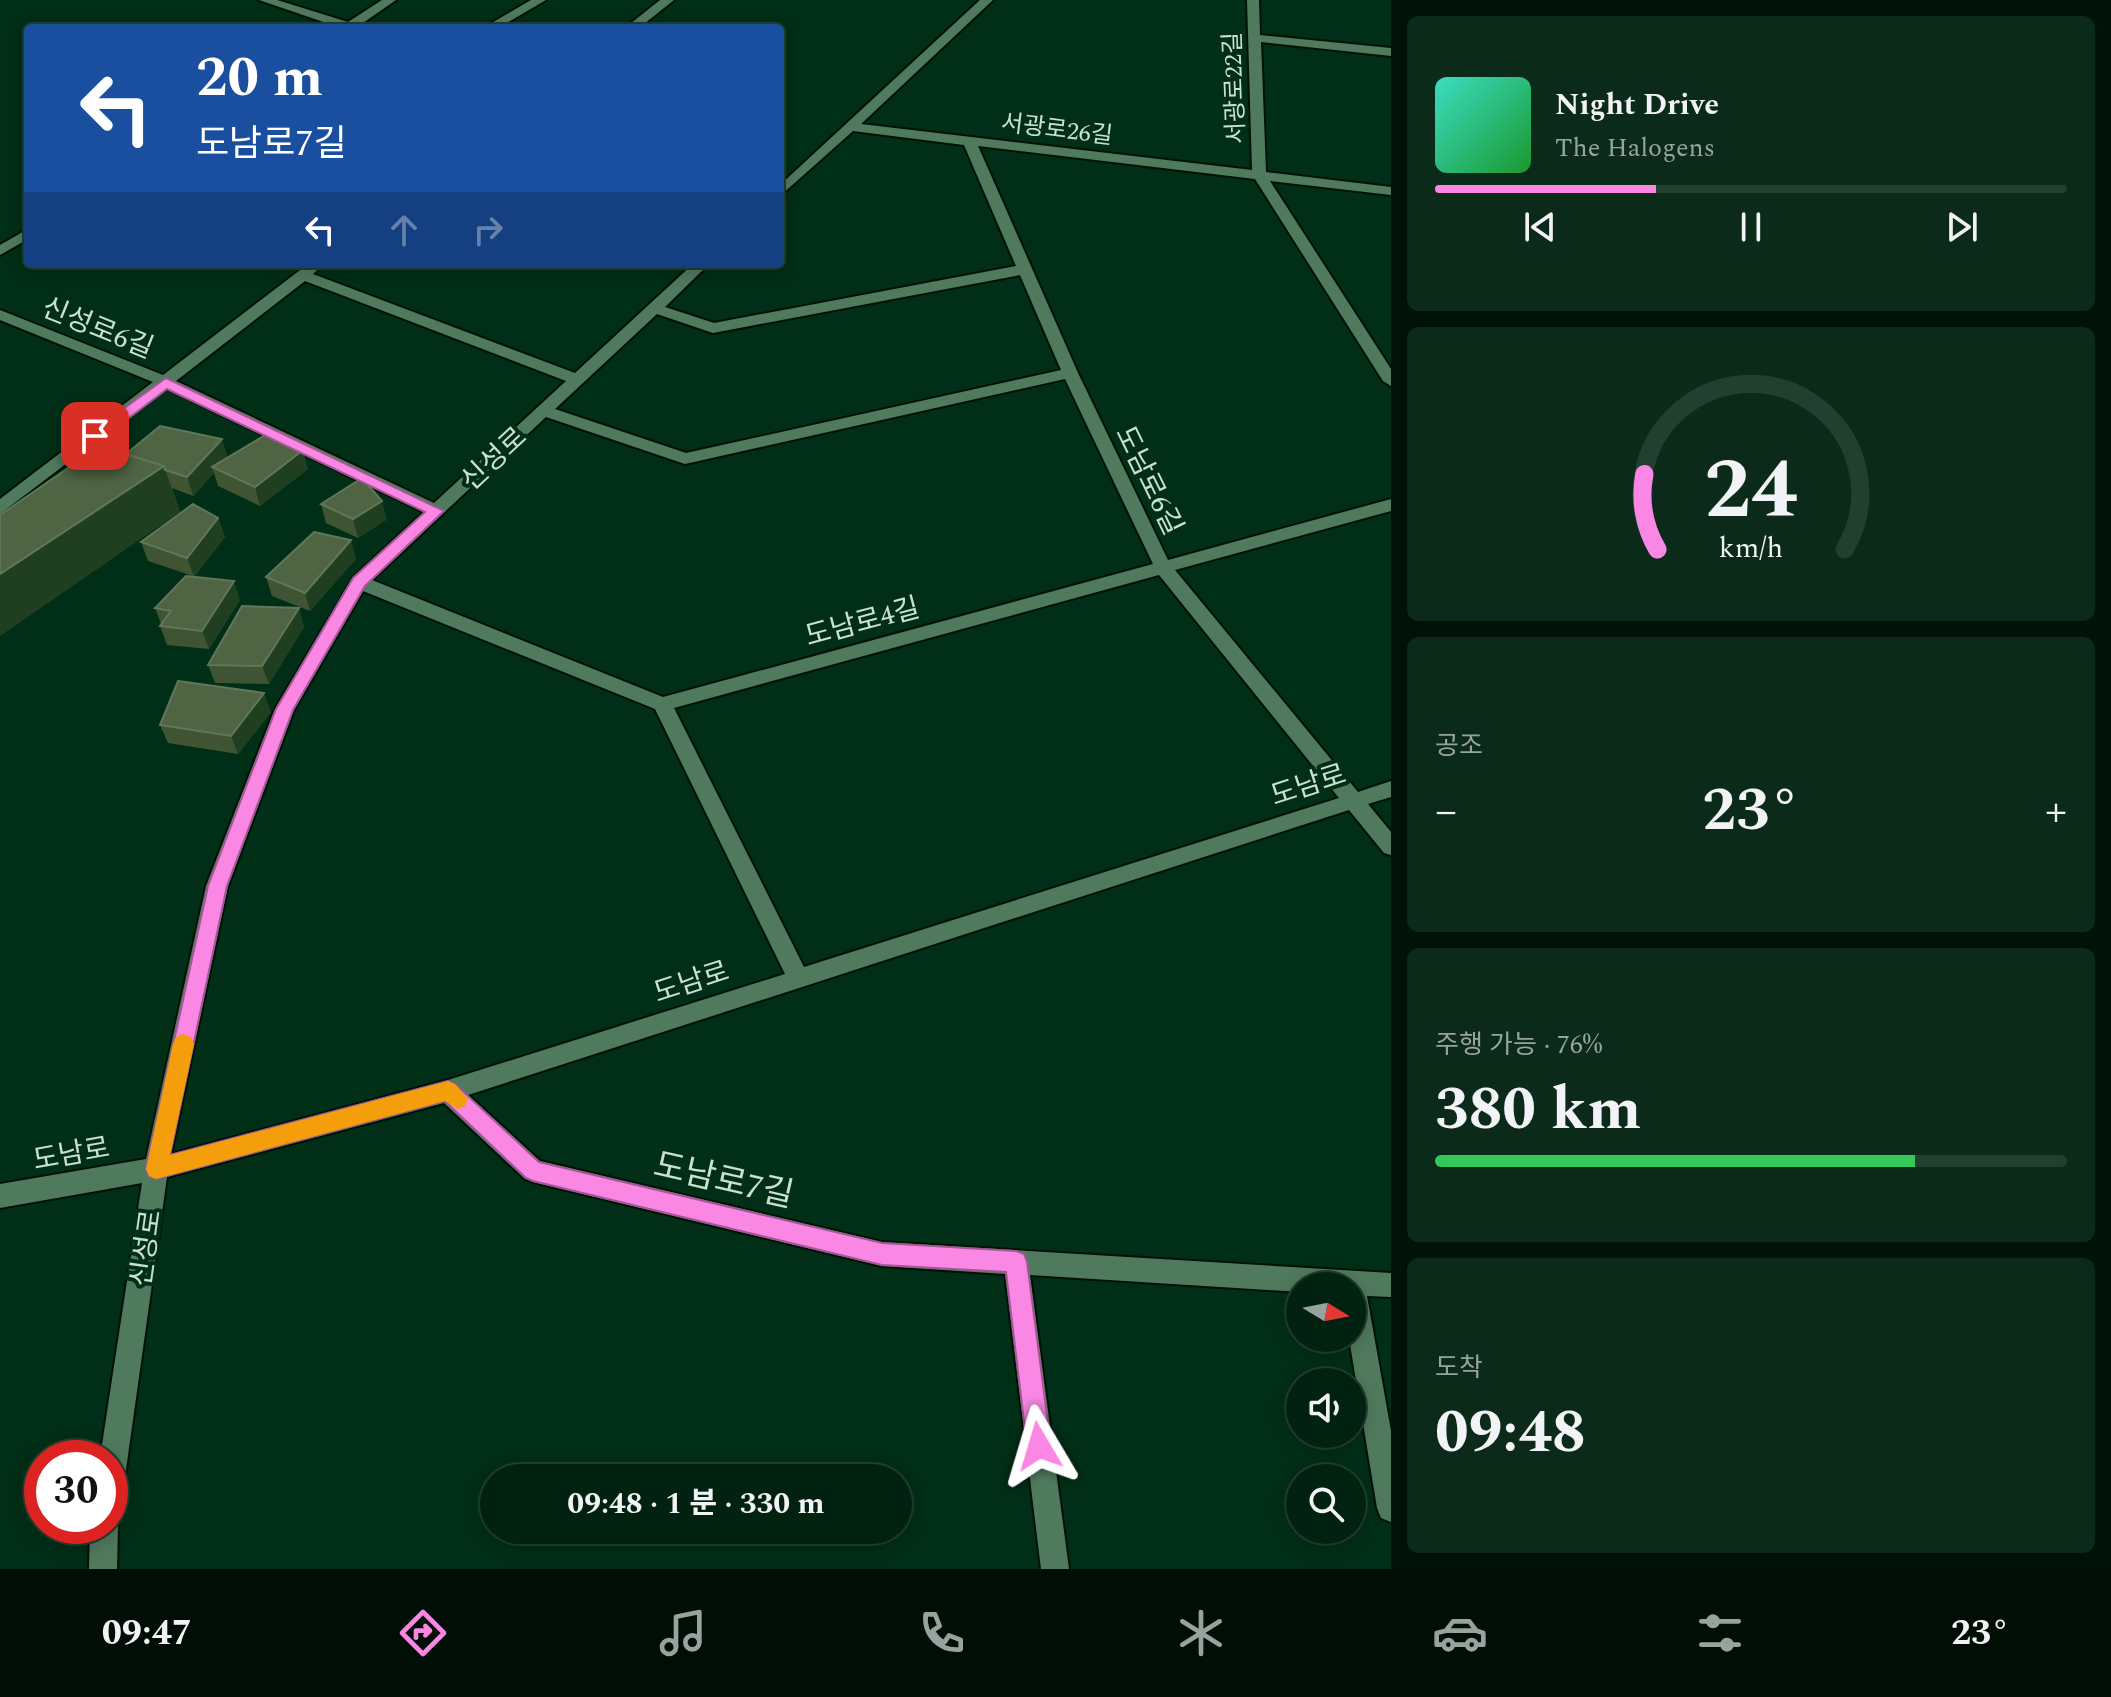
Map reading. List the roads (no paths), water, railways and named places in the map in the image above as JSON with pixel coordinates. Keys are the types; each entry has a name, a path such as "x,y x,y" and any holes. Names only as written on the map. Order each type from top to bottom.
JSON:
{"street":[{"path":"265,0 341,24"},
{"path":"355,24 390,0"},
{"path":"496,24 540,0"},
{"path":"636,24 668,0"},
{"path":"784,188 987,0"},
{"name":"서광로22길","path":"1253,0 1259,175"},
{"path":"1254,38 1391,52"},
{"name":"서광로26길","path":"850,127 1391,191"},
{"name":"도남로6길","path":"969,140 1070,373 1163,567 1391,847"},
{"path":"1259,175 1391,381"},
{"path":"0,251 24,236"},
{"path":"0,508 312,268"},
{"name":"신성로","path":"116,1440 156,1169 217,886 285,709 359,582 698,268"},
{"path":"654,308 713,328 1026,269"},
{"path":"303,275 577,380"},
{"name":"신성로6길","path":"0,315 166,382 436,511"},
{"name":"신성로","path":"544,411 685,459 1070,373"},
{"name":"도남로4길","path":"662,704 1391,505"},
{"path":"359,582 662,704 798,978"},
{"name":"도남로","path":"0,1196 156,1169 448,1091 1391,789"},
{"name":"도남로7길","path":"448,1091 533,1171 882,1254 1286,1279"},
{"path":"1016,1262 1055,1569"},
{"name":"도남로7길","path":"1366,1284 1391,1285"},
{"path":"1364,1352 1391,1508"},
{"path":"103,1569 104,1544"}]}
